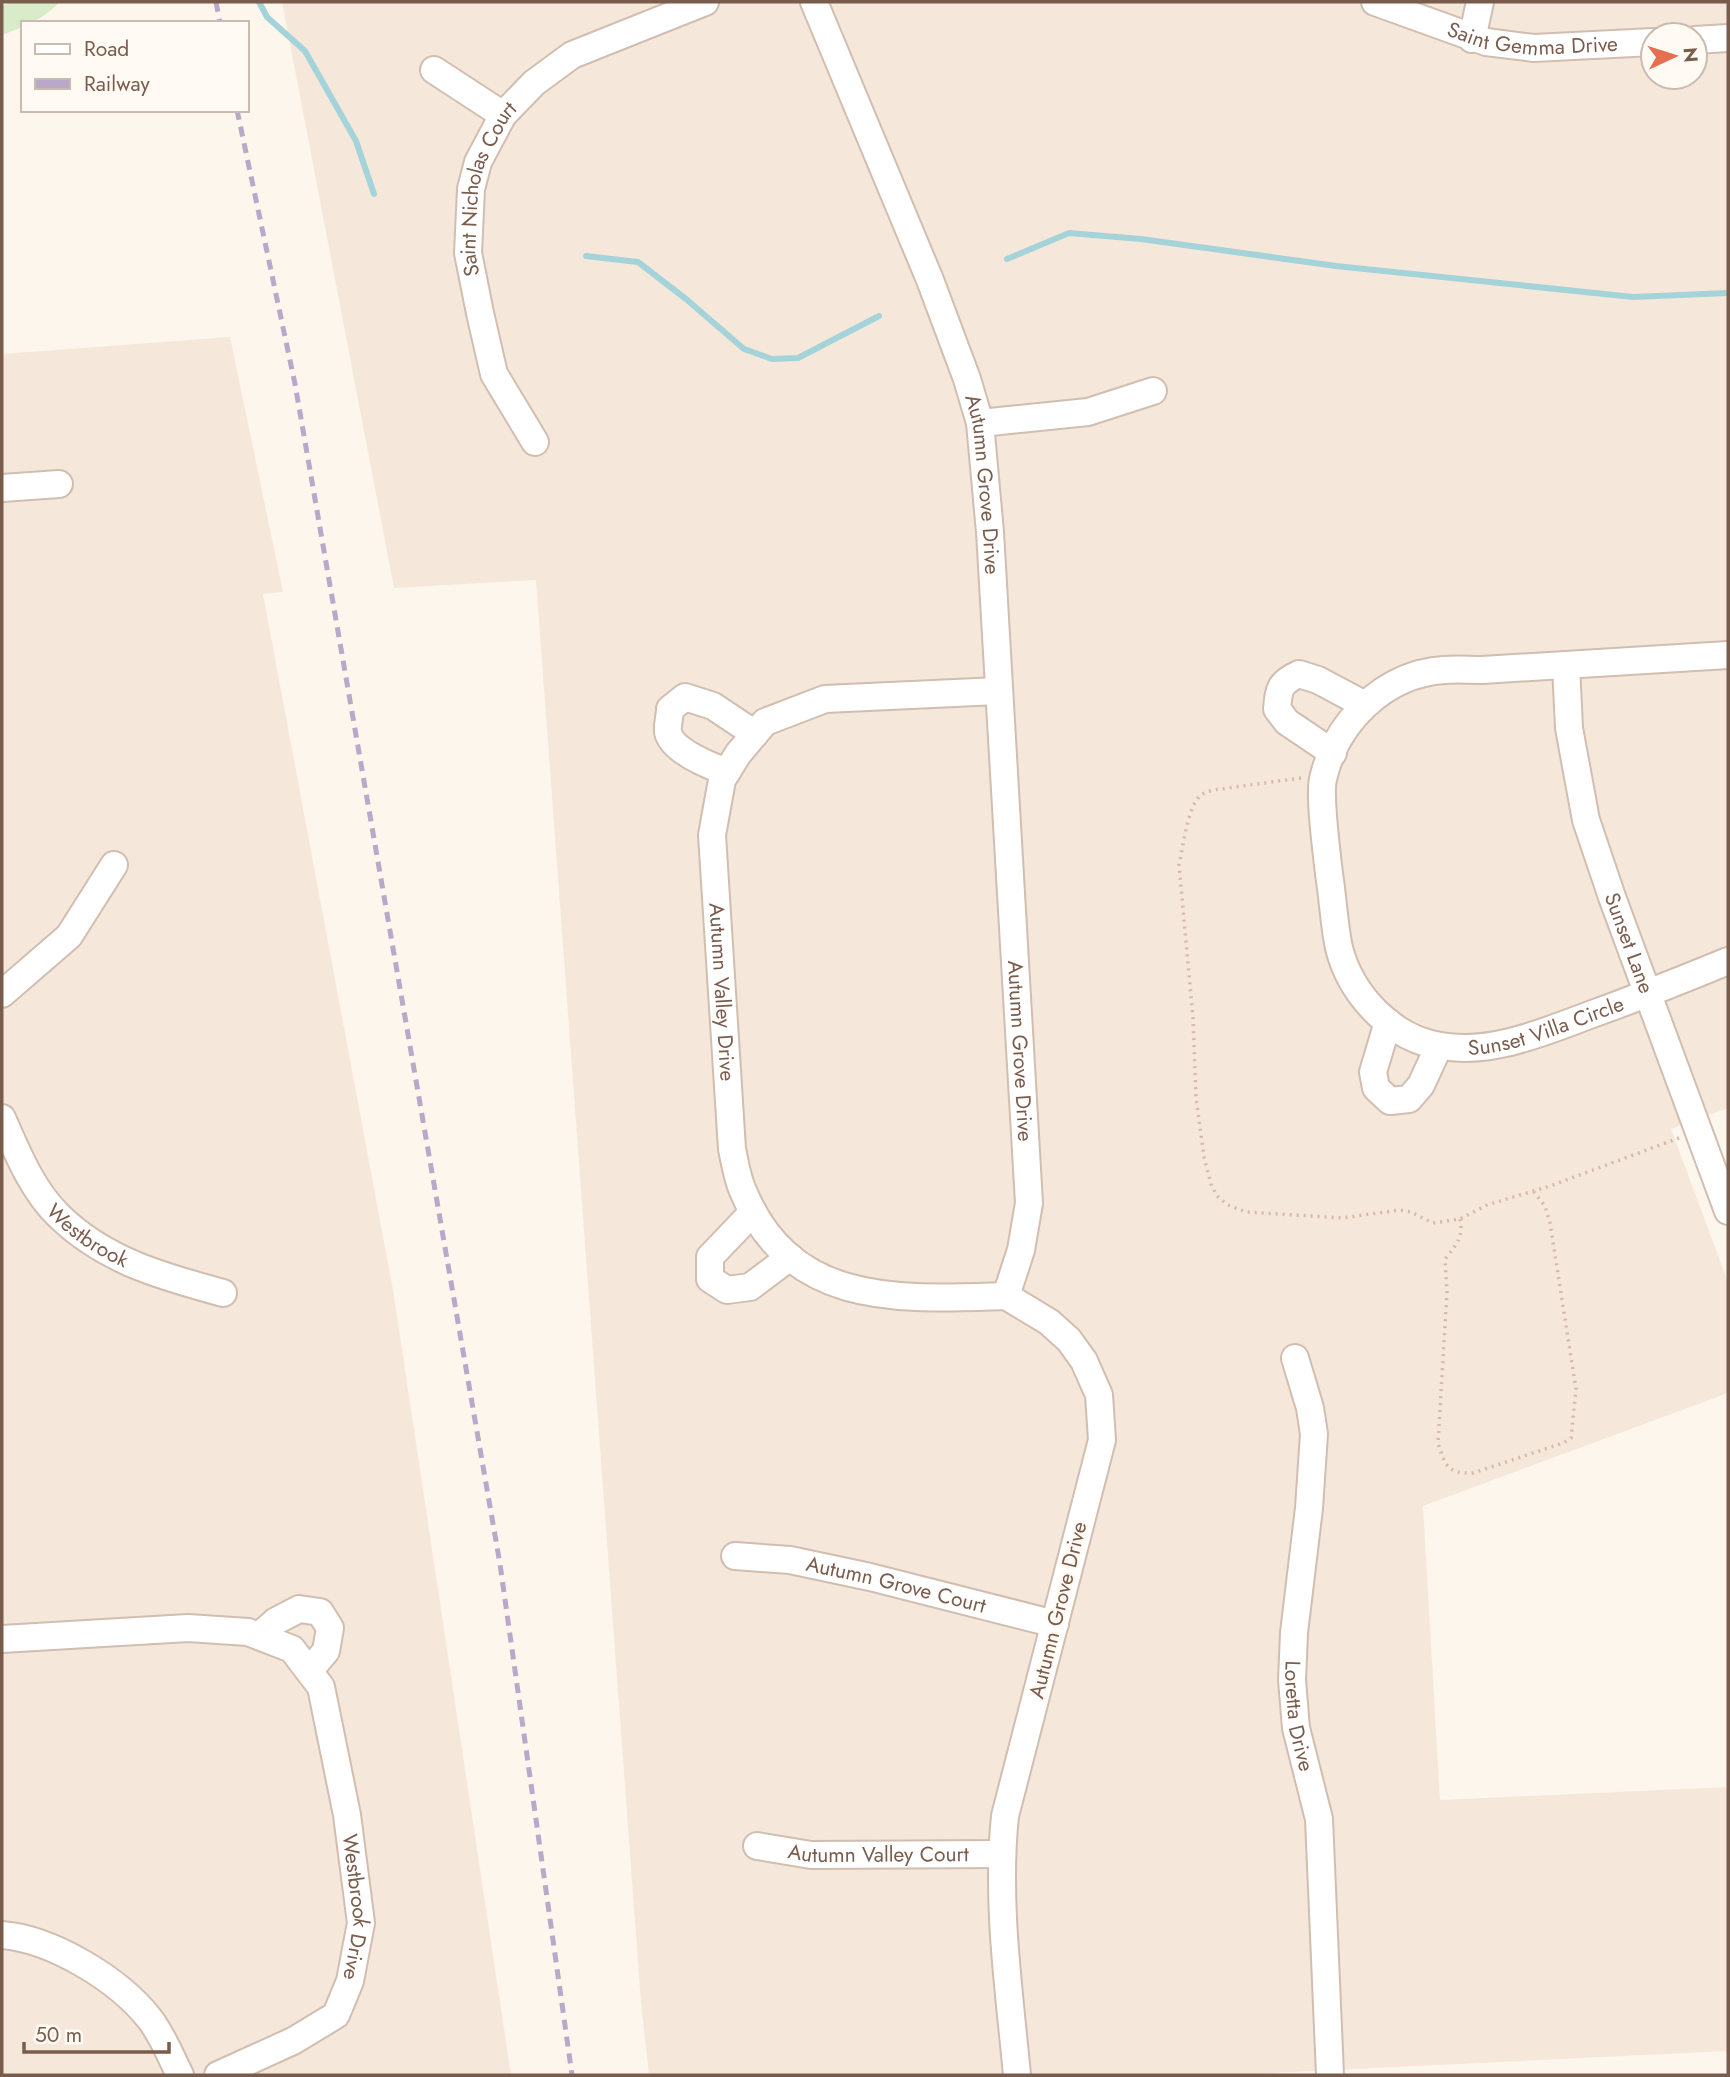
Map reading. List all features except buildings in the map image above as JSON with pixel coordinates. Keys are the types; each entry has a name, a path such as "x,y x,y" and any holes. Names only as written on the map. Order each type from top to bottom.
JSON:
{"street":[{"name":"Saint Nicholas Court","path":"535,442 494,374 468,253 471,189 478,162 502,115 534,83 572,55 705,2"},
{"name":"Autumn Grove Drive","path":"814,2 930,281 967,379 980,424 990,532 1029,1203 1021,1250 1006,1296 1049,1322 1069,1340 1084,1362 1098,1395 1102,1440 1005,1816 1001,1854 1002,1899 1017,2075"},
{"name":"Saint Gemma Drive","path":"1375,2 1472,39 1534,48 1639,43"},
{"path":"1472,39 1480,2"},
{"path":"1709,39 1728,38"},
{"path":"434,70 502,115"},
{"path":"980,424 1088,412 1153,391"},
{"path":"2,488 59,484"},
{"name":"Sunset Villa Circle","path":"1728,655 1443,670 1409,677 1372,698 1348,723 1338,738 1322,782 1328,864 1339,948 1362,995 1395,1029 1439,1046 1478,1048 1531,1037 1728,961"},
{"name":"Sunset Lane","path":"1566,665 1569,728 1586,820 1728,1211"},
{"path":"1329,764 1277,709 1279,691 1286,680 1299,674 1318,680 1365,705"},
{"name":"Autumn Valley Drive","path":"998,691 825,699 765,722 738,754 722,780 712,835 726,1093 732,1149 742,1189 753,1212 790,1257 825,1280 865,1293 922,1298 1006,1296"},
{"path":"727,772 678,747 668,733 670,709 685,697 713,706 755,734"},
{"path":"2,994 69,936 114,865"},
{"name":"Sunset Villa Circle","path":"1388,1023 1373,1072 1376,1088 1390,1101 1409,1099 1421,1085 1439,1046"},
{"name":"Westbrook","path":"2,1118 21,1161 58,1215 95,1244 151,1273 223,1293"},
{"path":"753,1212 710,1257 710,1279 727,1290 750,1287 790,1257"},
{"name":"Loretta Drive","path":"1295,1358 1310,1408 1314,1434 1309,1508 1294,1633 1292,1680 1296,1728 1319,1819 1330,2075"},
{"name":"Autumn Grove Court","path":"735,1556 803,1563 870,1577 1055,1624"},
{"path":"259,1636 276,1621 299,1609 320,1612 330,1628 326,1651 309,1671"},
{"name":"Westbrook Drive","path":"2,1639 188,1628 248,1632 292,1649 321,1687 347,1815 361,1923 350,1981 336,2014 293,2041 218,2075"},
{"name":"Autumn Valley Court","path":"757,1846 811,1855 1001,1854"},
{"path":"2,1936 16,1936 72,1957 118,1987 150,2019 180,2075"}],"path":[{"path":"1329,764 1213,790 1200,795 1194,804 1179,865 1194,1018 1196,1098 1204,1157 1217,1196 1228,1205 1246,1212 1342,1219 1399,1210 1433,1223 1460,1219 1488,1205 1534,1192 1699,1131"},
{"path":"1460,1219 1461,1237 1445,1259 1447,1292 1438,1443 1443,1461 1449,1469 1473,1473 1571,1438 1576,1389 1550,1223 1545,1206 1534,1192"}],"shaded area":[{"path":"282,2 1728,2 1728,1108 1671,1129 1728,1282 1728,1393 1423,1506 1440,1800 1728,1787 1728,2051 1229,2075 649,2075 641,2003 536,580 394,588"},
{"path":"230,337 283,592 263,594 393,1290 511,2075 2,2075 2,354"}],"green space":[{"path":"12,2 60,2 38,19 21,21 21,28 2,35 2,6"}],"waterway":[{"path":"259,2 267,17 305,51 356,141 374,194"},
{"path":"1007,259 1069,233 1141,239 1336,266 1633,297 1728,293"},
{"path":"586,256 638,262 744,349 772,359 798,358 879,316"}],"railway":[{"path":"216,2 220,21"},
{"path":"237,112 295,384 500,1564 572,2075"}]}
